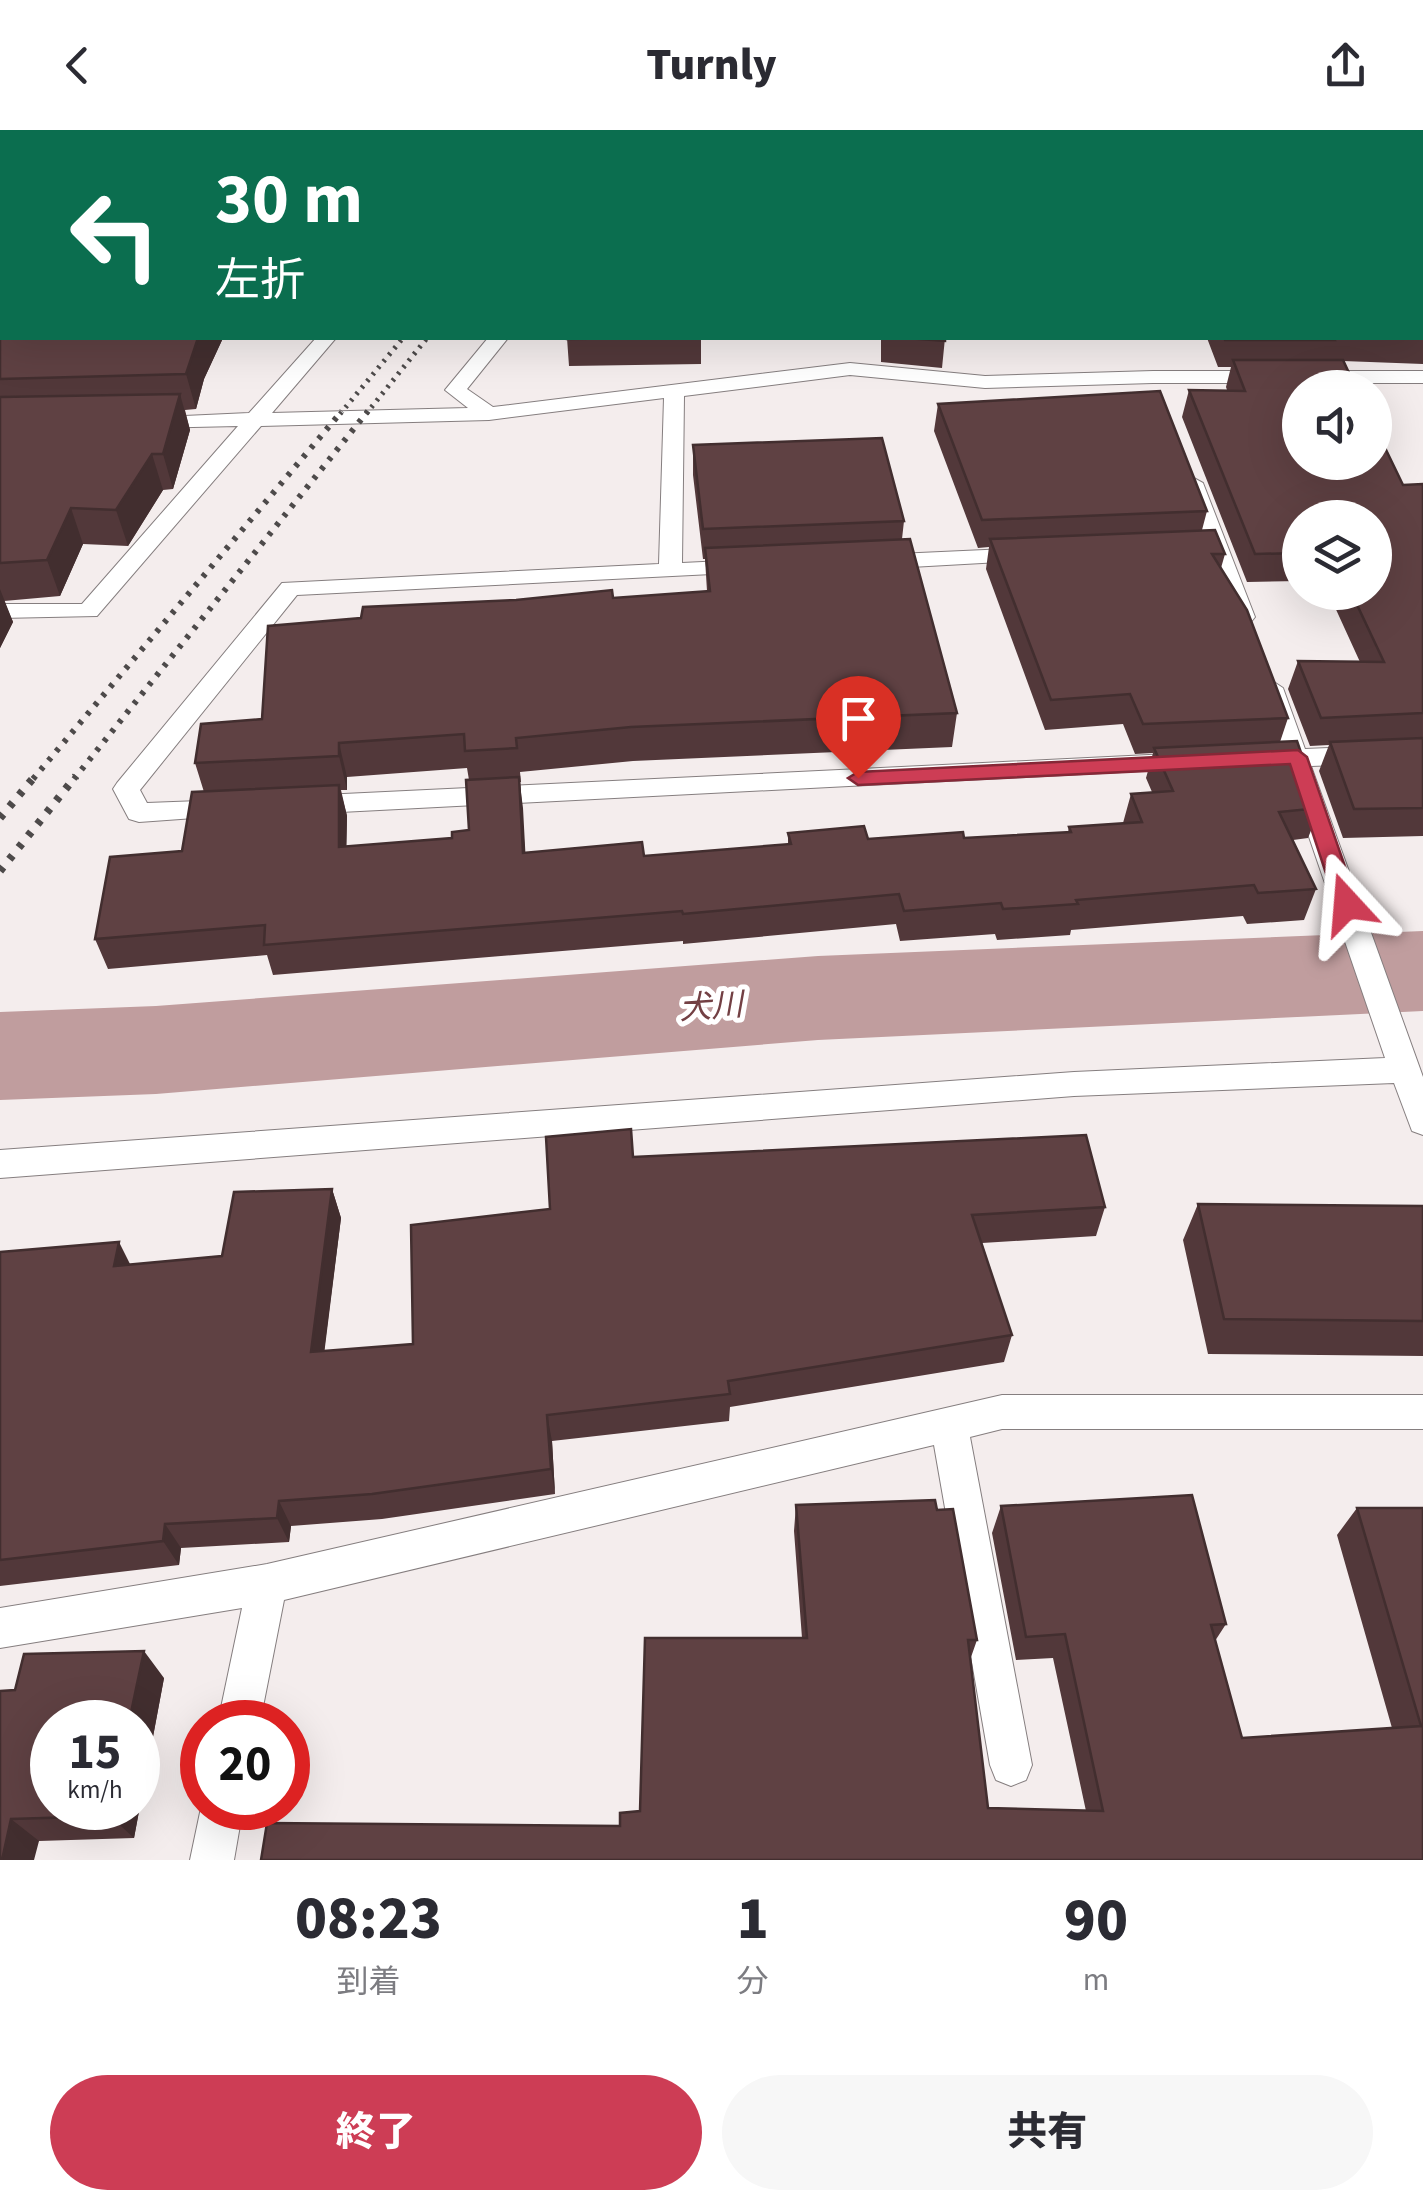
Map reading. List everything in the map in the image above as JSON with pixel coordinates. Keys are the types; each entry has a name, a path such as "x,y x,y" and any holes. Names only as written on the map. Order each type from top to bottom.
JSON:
{"lane":[{"path":"0,611 90,611 324,340"},
{"path":"490,414 455,390 496,340"},
{"path":"118,422 490,414 850,369 985,382 1156,385 1423,377"},
{"path":"670,570 674,389"},
{"path":"1184,462 1206,548 1250,635"},
{"path":"845,563 1060,554"},
{"path":"767,566 290,588 126,789 140,813 1423,754"},
{"path":"1264,670 1298,757 1402,1070 1423,1122"},
{"path":"0,1164 1074,1084 1402,1070"},
{"path":"0,1628 266,1584 1002,1412 1423,1412"},
{"path":"948,1424 1011,1765"},
{"path":"243,1700 266,1584"},
{"path":"212,1860 218,1830"}],"building":[{"path":"0,340 197,340 186,374 0,379"},
{"path":"1233,360 1343,360 1348,370 1282,370 1282,480 1392,480 1392,462 1403,485 1423,484 1423,713 1321,718 1298,661 1384,662 1359,610 1392,610 1392,500 1282,500 1282,553 1255,554 1189,390 1245,391"},
{"path":"1160,391 1207,511 982,520 938,404"},
{"path":"180,394 163,454 152,454 116,510 71,508 47,560 0,563 0,397"},
{"path":"882,438 904,521 703,529 693,445"},
{"path":"1215,530 1225,554 1212,554 1247,610 1288,718 1143,724 1130,694 1051,700 990,539"},
{"path":"910,539 957,713 631,727 516,738 517,748 465,751 464,734 339,743 339,756 195,763 201,724 262,719 268,626 361,618 363,607 516,600 612,590 613,598 710,591 705,548"},
{"path":"1423,738 1423,808 1354,809 1330,742"},
{"path":"1297,741 1320,808 1279,812 1316,889 1258,893 1254,885 1076,900 1078,904 1003,909 1001,903 904,911 899,894 264,945 265,925 95,939 110,857 182,851 192,792 339,785 339,847 452,838 452,832 469,830 466,780 519,777 523,853 642,842 644,856 791,844 788,833 864,826 868,839 963,832 964,838 1071,832 1069,827 1142,822 1131,794 1173,791 1154,748"},
{"path":"631,1129 633,1157 1086,1135 1105,1207 972,1215 1012,1335 728,1381 730,1394 547,1415 551,1469 372,1494 279,1501 277,1518 165,1524 163,1541 0,1560 0,1252 119,1242 114,1266 222,1256 234,1192 332,1189 311,1352 413,1344 411,1225 550,1209 546,1137"},
{"path":"1198,1204 1423,1206 1423,1321 1224,1319"},
{"path":"1192,1495 1226,1624 1211,1625 1242,1738 1421,1726 1357,1508 1423,1508 1423,1860 261,1860 266,1830 310,1830 310,1823 620,1826 620,1813 640,1811 645,1638 807,1638 796,1505 935,1500 937,1510 953,1509 977,1640 968,1640 988,1808 1103,1811 1065,1634 1026,1637 1001,1506"},
{"path":"144,1651 134,1700 30,1700 30,1818 11,1819 0,1860 0,1691 15,1690 24,1654"}],"waterway":[{"name":"犬川","path":"0,1056 156,1050 818,998 1423,971"}],"railway":[{"path":"340,414 401,340"},
{"path":"366,414 425,340"},
{"path":"33,779 342,411"},
{"path":"74,779 368,411"},
{"path":"0,818 35,776"},
{"path":"0,871 76,776"}],"route":[{"path":"858,778 1298,757 1347,904"}]}
